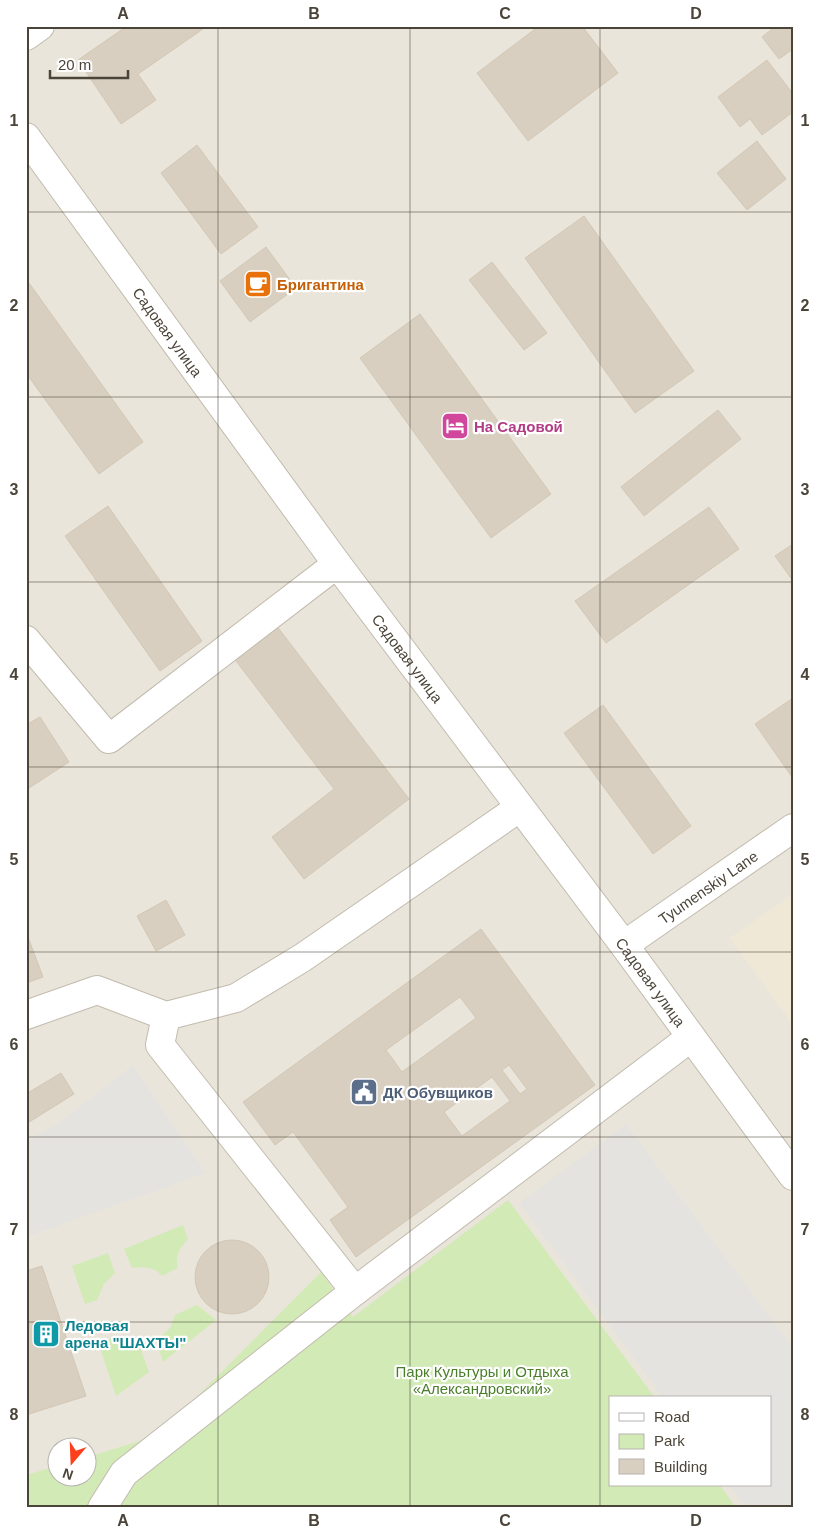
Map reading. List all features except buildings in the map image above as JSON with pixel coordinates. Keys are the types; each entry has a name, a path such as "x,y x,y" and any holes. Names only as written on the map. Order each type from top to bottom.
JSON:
{"street":[{"path":"26,36 40,26"},
{"name":"Садовая улица","path":"26,137 337,564 624,945 690,1038 793,1176"},
{"path":"26,640 108,739 337,564"},
{"path":"26,1015 97,990 166,1016 236,998 302,958 519,808"},
{"name":"Tyumenskiy Lane","path":"624,945 793,828"},
{"path":"166,1016 160,1045 355,1291"},
{"path":"102,1508 124,1473 355,1291 690,1038"}],"shaded area":[{"path":"26,26 793,26 793,1508 26,1508"},
{"path":"793,894 793,1025 730,938"},
{"path":"133,1065 206,1173 26,1237 26,1140 55,1126"},
{"path":"626,1124 793,1348 793,1508 745,1508 729,1486 772,1486 772,1396 662,1396 519,1203"}],"green space":[{"name":"Парк Культуры и Отдыха «Александровский»","path":"508,1200 654,1396 609,1396 609,1486 721,1486 736,1508 26,1508 26,1475 48,1469 48,1486 98,1486 98,1454 159,1435 321,1272 353,1317"},
{"path":"183,1225 188,1239 179,1252 178,1268 162,1276 148,1268 132,1268 124,1249"},
{"path":"108,1253 115,1273 104,1284 97,1300 85,1304 72,1266"},
{"path":"197,1305 216,1320 163,1362 156,1341 170,1328 175,1315"},
{"path":"113,1338 123,1346 140,1347 149,1372 116,1396 98,1342"}],"place":[{"name":"Бригантина","path":"258,284"},
{"name":"На Садовой","path":"455,426"},
{"name":"ДК Обувщиков","path":"364,1092"},
{"name":"Ледовая арена \"ШАХТЫ\"","path":"46,1334"}]}
